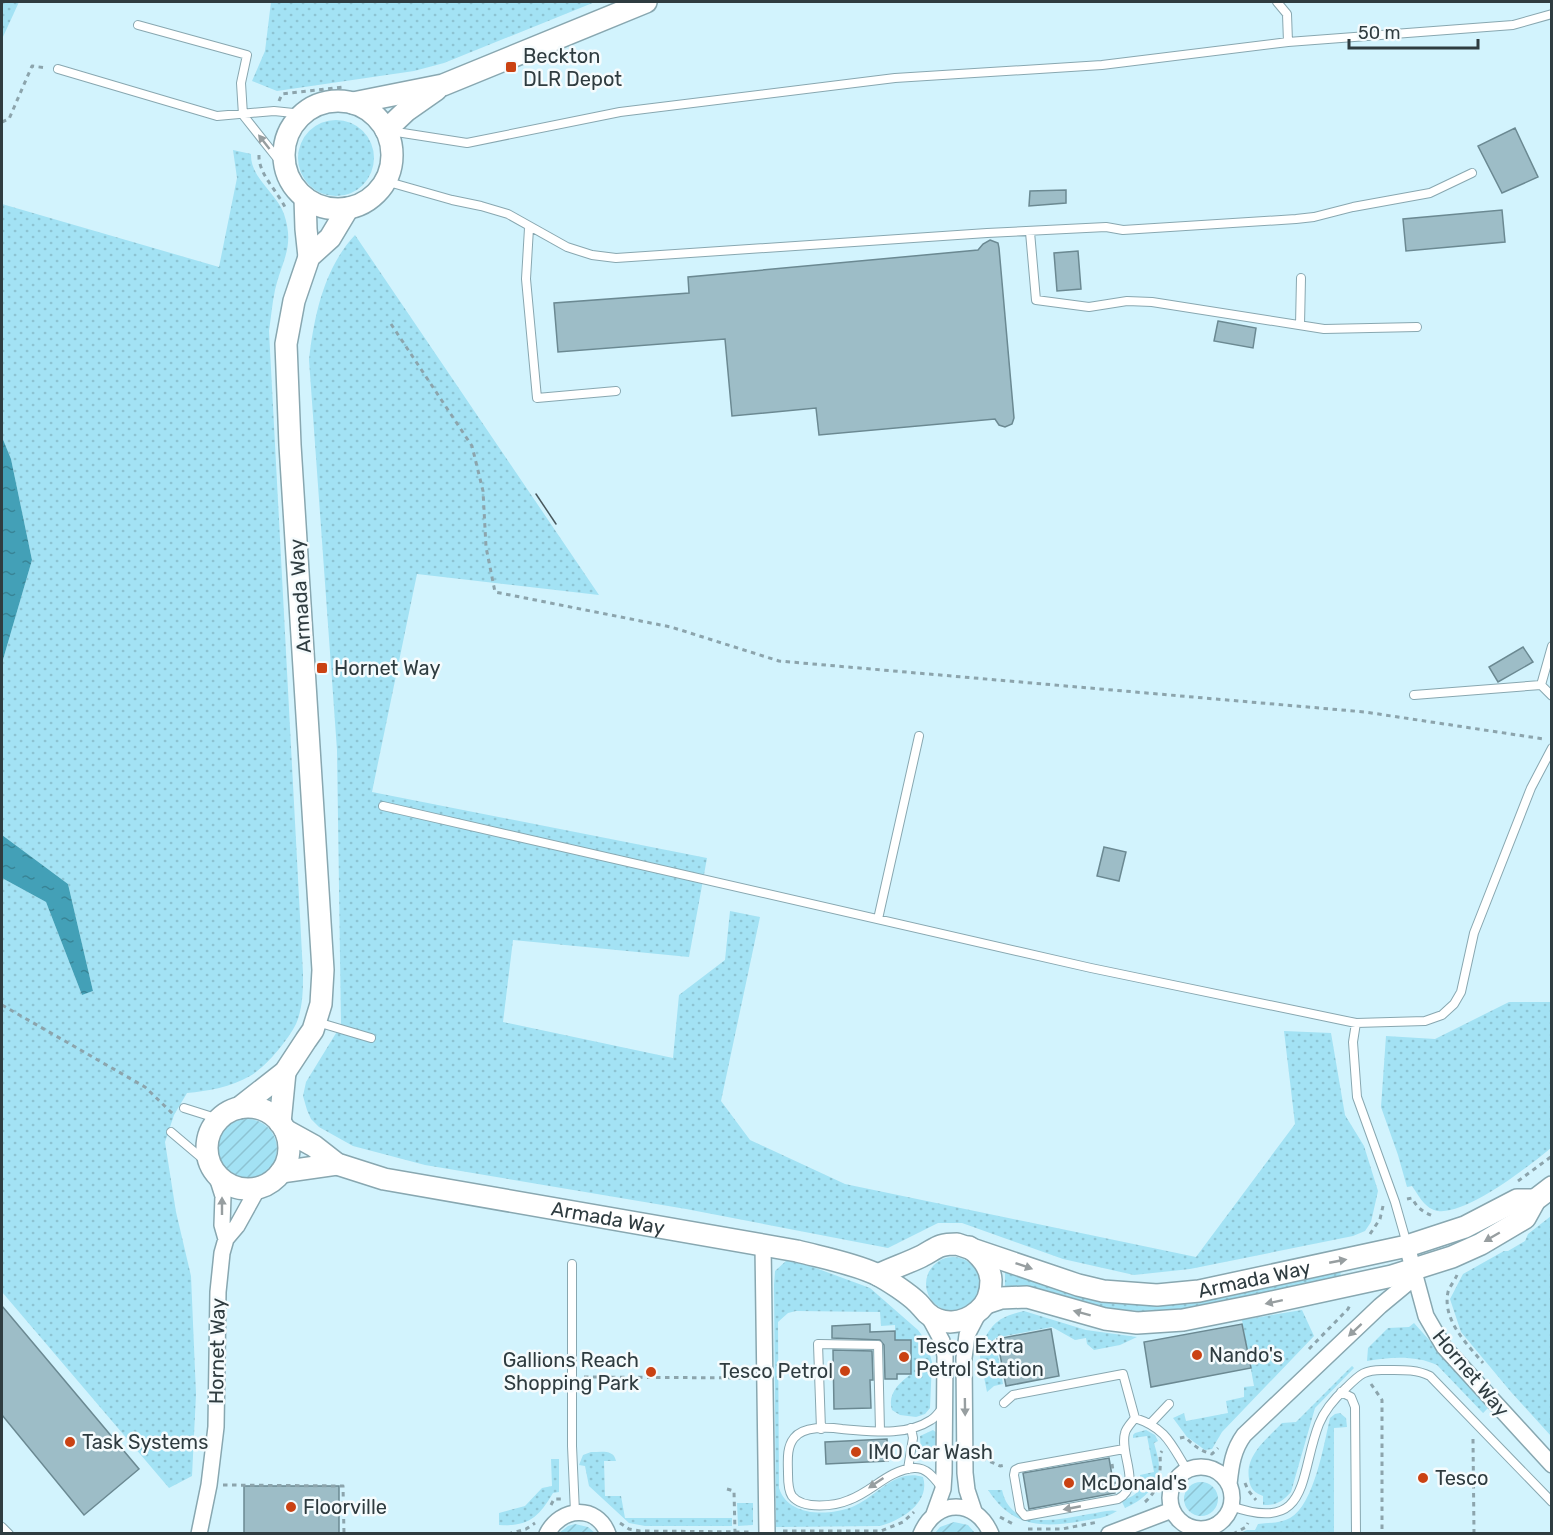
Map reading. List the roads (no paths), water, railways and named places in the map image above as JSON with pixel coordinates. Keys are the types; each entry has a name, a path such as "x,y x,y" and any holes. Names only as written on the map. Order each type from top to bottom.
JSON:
{"street":[{"path":"352,104 443,85 646,2"},
{"path":"386,130 406,111 443,85"},
{"path":"348,208 326,208 305,198 292,185 285,168 284,148 290,129 303,114 326,102 339,101 372,113 386,130 390,143 392,156 385,181"},
{"name":"Armada Way","path":"309,257 330,238 348,208 369,198 385,181"},
{"name":"Armada Way","path":"219,1119 239,1108 285,1072 313,1030 321,1005 323,970 290,445 286,344 294,301 309,257 305,198"},
{"name":"Armada Way","path":"258,1188 271,1182 281,1172 289,1152 282,1126 285,1072"},
{"name":"Armada Way","path":"239,1108 261,1110 337,1164 384,1179 764,1245 833,1260 878,1275 939,1320 961,1321 983,1306 1001,1298 1027,1297 1106,1319 1137,1323 1183,1320 1413,1273 1481,1244 1525,1218 1543,1194"},
{"path":"219,1119 208,1136 207,1146 213,1170 228,1184 242,1189 258,1188"},
{"name":"Armada Way","path":"281,1172 337,1164"},
{"name":"Hornet Way","path":"213,1170 223,1197 222,1225 226,1239"},
{"name":"Hornet Way","path":"199,1533 209,1485 216,1427 218,1292 222,1253 226,1239 237,1226 258,1188"},
{"name":"Armada Way","path":"878,1275 924,1255 933,1248 945,1244 957,1244 1078,1285 1103,1291 1157,1295 1198,1291 1407,1246 1465,1227 1516,1200 1543,1194"},
{"path":"764,1245 766,1532"},
{"name":"Hornet Way","path":"1407,1246 1426,1316 1444,1347 1551,1464"},
{"path":"969,1247 980,1255 987,1265 991,1278 990,1290 967,1335 964,1358 965,1473 967,1490 974,1511"},
{"path":"924,1255 915,1269 912,1286 942,1341 945,1356 943,1489 934,1514"},
{"path":"1229,1484 1223,1476 1206,1467 1187,1470 1179,1476 1170,1492 1172,1510 1184,1524 1193,1528 1203,1529 1221,1522 1231,1506 1229,1484 1236,1445 1413,1273"},
{"path":"921,1533 926,1522 934,1514 954,1507 974,1511 981,1517 991,1533"},
{"path":"1105,1527 1172,1510"},
{"path":"547,1533 557,1519 575,1512 593,1516 601,1522 608,1533"}],"lane":[{"path":"1277,2 1287,14 1288,42"},
{"path":"386,130 467,143 620,112 826,86 895,78 1102,65 1288,42 1513,25 1551,14"},
{"path":"138,25 247,55 242,83 243,115 285,168"},
{"path":"58,69 217,116 274,111 303,114"},
{"path":"385,181 508,214 529,228 578,251 604,258 616,258 1106,226 1122,230 1305,218 1430,193 1472,173"},
{"path":"529,228 526,279 537,399 616,391"},
{"path":"1030,232 1036,300 1089,307 1144,301 1324,328 1417,327"},
{"path":"1300,325 1301,278"},
{"path":"1541,685 1551,646"},
{"path":"1414,695 1541,685"},
{"path":"1541,685 1551,696"},
{"path":"878,920 919,736"},
{"path":"383,806 1091,968 1356,1023 1425,1021 1442,1016 1454,1004 1461,992 1474,933 1541,766 1551,748"},
{"path":"1541,766 1551,763"},
{"path":"316,1021 371,1038"},
{"path":"1356,1023 1353,1050 1357,1097 1395,1202 1407,1246"},
{"path":"184,1108 219,1119"},
{"path":"171,1132 213,1170"},
{"path":"572,1264 572,1446 575,1512"},
{"path":"821,1429 818,1344 878,1345 880,1431"},
{"path":"1231,1506 1242,1511 1274,1515 1294,1503 1304,1481 1325,1410 1362,1372 1379,1370 1408,1370 1430,1376 1551,1502"},
{"path":"1004,1402 1013,1395 1122,1374 1135,1418"},
{"path":"1341,1392 1352,1397 1355,1407 1356,1533"},
{"path":"1151,1423 1169,1404"},
{"path":"943,1489 926,1470 916,1467 884,1478 851,1500 840,1503 803,1503 793,1496 788,1486 788,1448 795,1437 812,1429 880,1431 911,1428 933,1420 945,1405"},
{"path":"1135,1418 1151,1423 1164,1435 1187,1470"},
{"path":"1124,1449 1015,1470 1020,1510 1025,1516 1118,1499 1127,1492 1130,1482 1124,1449 1125,1432 1135,1418"},
{"path":"908,1469 913,1438 911,1428"}],"water":[{"path":"2,437 11,459 32,560 2,663"},
{"path":"2,835 68,884 93,991 82,995 46,902 2,878"}],"tram line":[{"path":"536,494 556,524"}],"place":[{"name":"Beckton DLR Depot","path":"511,67"},
{"name":"Hornet Way","path":"322,668"},
{"name":"Nando's","path":"1197,1355"},
{"name":"Tesco Extra Petrol Station","path":"904,1357"},
{"name":"Tesco Petrol","path":"845,1371"},
{"name":"Gallions Reach Shopping Park","path":"651,1372"},
{"name":"Task Systems","path":"70,1442"},
{"name":"IMO Car Wash","path":"856,1452"},
{"name":"Tesco","path":"1423,1478"},
{"name":"McDonald's","path":"1069,1483"},
{"name":"Floorville","path":"291,1507"}]}
